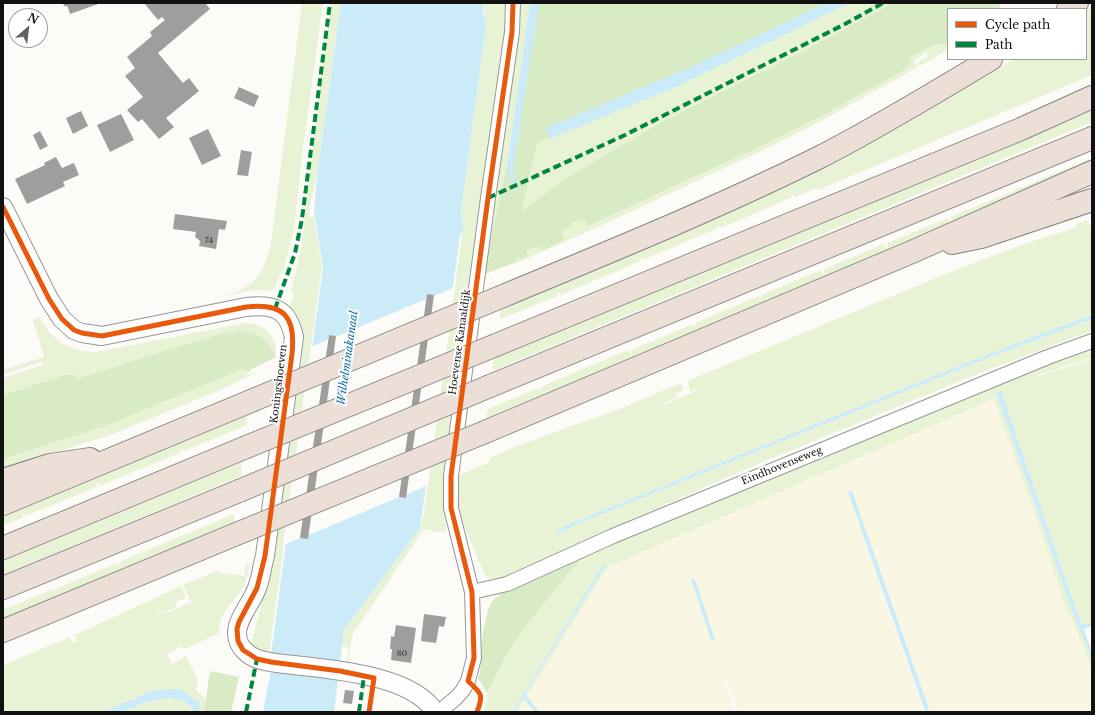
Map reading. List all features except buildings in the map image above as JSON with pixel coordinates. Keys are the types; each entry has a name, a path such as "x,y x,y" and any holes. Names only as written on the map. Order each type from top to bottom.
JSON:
{"highway":[{"path":"3,504 701,213 818,158 881,124 989,60"},
{"path":"3,548 1021,129 1092,97"},
{"path":"3,588 1092,138"},
{"path":"3,631 485,432 914,251 1092,172"},
{"path":"914,251 981,237 1092,200"},
{"path":"3,480 50,465 121,455"}],"street":[{"name":"Hoevense Kanaaldijk","path":"439,712 456,698 468,681 474,658 472,592 451,508 451,476 512,32 513,3"},
{"name":"Koningshoeven","path":"3,207 49,299 62,319 74,330 82,333 102,336 260,306 275,309 285,315 289,320 294,337 265,556 257,588 239,622 237,629 238,641 243,650 257,659 340,671 398,684 426,701 435,712"},
{"name":"Eindhovenseweg","path":"472,592 508,584 613,536 1040,360 1092,341"}],"shaded area":[{"path":"995,399 1066,609 1072,619 1092,670 1092,712 739,712 726,679 724,681 735,712 517,712 608,567","holes":["848,493 928,709 924,711"]}],"green space":[{"path":"302,3 323,3 303,148 294,230 284,267 273,291 258,290 214,299 237,292 253,282 259,275 268,256 271,243"},
{"path":"331,3 341,3 317,174 309,215 314,218 322,266 269,654 253,647 252,640 266,586 302,351 302,327 298,317 290,307 294,293 291,291 301,250"},
{"path":"482,3 509,3 475,272 470,274 444,477 446,531 438,532 424,529 352,635 348,665 346,665 349,648 342,646 344,630 420,528 424,513 462,235 460,235 464,229 461,212 484,42 485,15"},
{"path":"519,3 530,3 507,166 487,259 458,476 489,462 490,458 511,448 619,409 681,383 684,391 676,394 677,398 664,403 661,399 664,405 696,391 693,386 694,391 691,392 687,381 948,273 1024,244 1077,227 1076,224 1088,220 1092,231 1092,315 934,376 567,525 558,530 559,533 575,525 995,355 1092,319 1092,331 980,373 765,461 587,539 525,571 498,580 488,577 485,575 466,532 459,510 457,479"},
{"path":"530,3 840,3 693,74 537,143 522,211 566,178 665,120 805,50 893,3 1003,3 999,6 1000,8 947,8 947,44 934,45 911,57 907,68 825,114 588,227 584,219 572,223 573,226 561,231 565,240 542,251 540,246 526,251 528,256 520,259 518,255 517,262 485,274 491,238 507,166"},
{"path":"840,3 893,3 805,50 665,120 566,178 522,211 537,143 693,74"},
{"path":"1092,7 1092,75 818,190 816,188 795,197 793,194 793,197 721,228 719,225 717,226 718,228 643,260 642,257 640,258 641,261 560,295 559,292 557,293 558,296 500,319 500,310 702,225 798,181 899,128 1012,60 1087,60 1087,10"},
{"path":"947,44 947,50 920,66 918,62 928,56 926,53 914,60 918,67 812,126 598,227 517,263 516,259 518,254 520,259 526,251 540,246 542,251 564,241 561,231 573,226 572,224 584,218 588,227 709,170 828,111 906,68 911,57 934,45"},
{"path":"1092,109 1092,122 492,371 494,357"},
{"path":"1092,158 1092,165 1005,203 486,418 488,409 538,388 539,391 541,390 540,387 628,350 632,353 631,350 693,324 694,327 696,326 695,323 759,296 760,299 762,298 761,295 821,270 823,275 825,274 824,269 884,244 886,248 888,247 887,243 948,218 949,221 952,220 950,217 1011,192 1013,195 1015,194 1013,191 1075,165 1080,165 1080,163"},
{"path":"39,317 49,332 70,347 78,350 96,352 245,323 253,324 260,326 270,334 275,346 276,357 224,333 77,379 72,374 64,375 3,395 3,378 43,365 42,362 3,374 3,370 44,357 33,320"},
{"path":"242,331 259,336 267,342 276,357 250,370 250,372 243,369 108,425 3,459 3,395 64,375 73,374 77,379 224,333"},
{"path":"1092,341 1092,358 1020,382 1092,359 1092,623 1082,624 1078,615 1012,423 996,393 1071,608 1092,660 1092,670 1072,619 1066,609 1034,511 994,399 608,567 517,712 514,712 606,565 604,564 512,712 483,712 487,700 487,693 509,650 528,623 580,560 591,550"},
{"path":"243,369 249,372 245,374 246,375 255,373 225,388 113,434 3,469 3,459 108,425"},
{"path":"249,415 247,418 247,425 184,451 181,448 182,452 99,486 98,482 96,483 97,487 25,516 24,513 22,514 24,517 3,526 3,517"},
{"path":"243,462 241,465 241,476 3,575 3,561"},
{"path":"234,514 234,523 3,619 3,610 54,589 56,592 55,589 117,563 119,566 119,562"},
{"path":"591,550 580,560 528,623 509,650 487,693 478,679 483,632 488,609 493,600 501,594"},
{"path":"246,564 250,564 245,583 221,619 219,633 183,650 181,646 167,654 172,664 186,656 198,680 196,691 207,702 207,712 200,712 199,702 154,690 103,712 3,712 3,665 70,637 73,643 77,641 75,635 181,586 186,598 175,602 177,607 160,614 157,608 160,615 195,601 193,595 194,600 191,602 183,585 217,571 220,571 221,573 244,576"},
{"path":"210,671 239,677 231,712 204,712"},
{"path":"169,698 186,703 192,707 194,710 193,712 122,712 148,702"}],"water":[{"name":"Wilhelminakanaal","path":"341,3 482,3 486,26 461,212 464,229 460,235 420,528 344,630 340,664 316,676 338,680 334,712 263,712 271,670 271,654 323,267 314,213 317,174","holes":["427,294 434,295 406,498 399,497","329,335 335,336 308,539 301,538"]},
{"path":"530,3 539,3 514,165 515,198 507,166"},
{"path":"826,3 850,3 678,86 550,139 546,128 691,67"},
{"path":"1092,315 1092,319 995,355 575,525 559,533 556,532 567,525 934,376"},
{"path":"1001,391 1078,615 1082,624 1092,623 1092,626 1084,629 1092,653 1092,660 1071,608 996,393"},
{"path":"852,491 929,709 925,711 848,492"},
{"path":"604,563 606,565 525,694 539,712 535,712 523,698 514,712 512,712"},
{"path":"691,579 696,582 715,640 711,640"},
{"path":"180,689 199,702 200,712 193,712 192,707 183,701 169,698 148,702 122,712 103,712 154,690"}],"pier":[{"path":"455,287 428,485 405,495 431,297"},
{"path":"429,298 402,496 306,536 333,338"},
{"path":"330,339 303,537 283,545 311,347"}],"marked path":[{"path":"275,309 295,253 302,219 330,3"},
{"path":"488,198 625,135 845,24 883,3"},
{"path":"246,712 257,659"},
{"path":"359,712 364,676"}],"cycle path":[{"path":"477,712 481,697 476,688 468,681 474,658 472,592 451,508 451,476 512,32 513,3"},
{"path":"3,207 49,299 62,319 74,330 82,333 102,336 246,307 259,306 270,307 285,315 292,330 292,354 265,556 257,588 239,622 237,629 238,641 243,650 257,659 340,671 374,678 369,712"}]}
